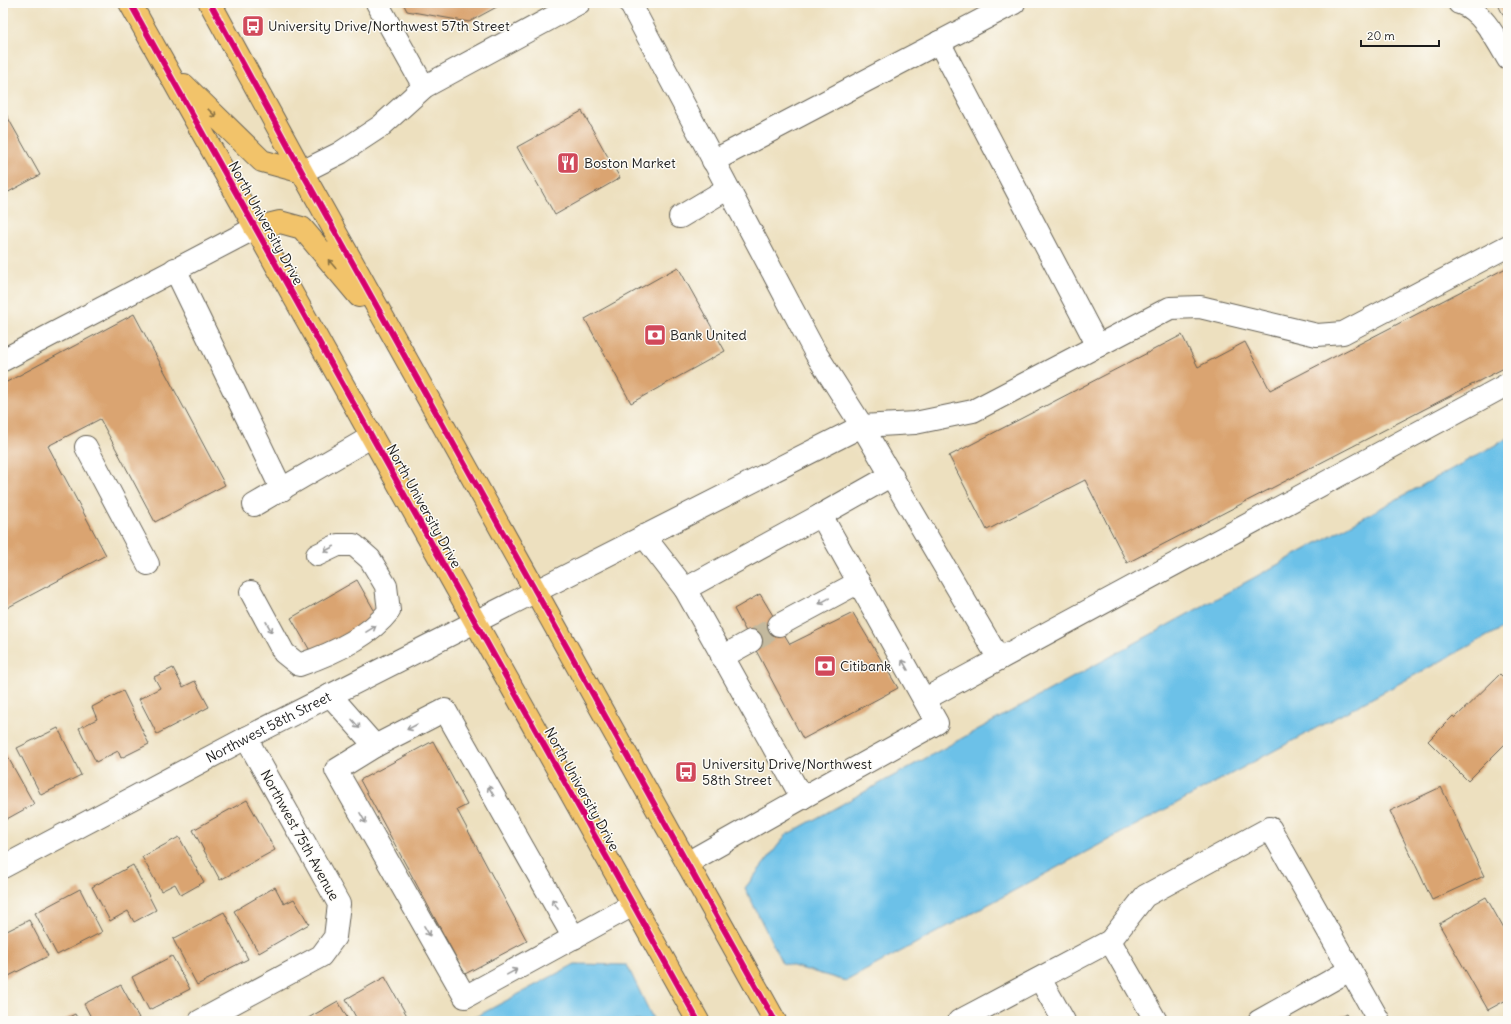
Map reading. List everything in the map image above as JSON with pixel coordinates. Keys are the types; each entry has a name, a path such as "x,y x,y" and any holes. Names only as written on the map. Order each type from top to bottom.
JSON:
{"main road":[{"name":"North University Drive","path":"130,3 474,622 698,1021"},
{"path":"216,8 302,172 393,337 775,1021"},
{"path":"165,66 262,161 302,172"},
{"path":"255,228 280,222 302,228 393,337"}],"street":[{"path":"378,3 424,87"},
{"path":"302,172 340,153 382,126 424,87 579,3"},
{"path":"630,3 712,161 815,352 892,475 1000,659"},
{"path":"712,161 1014,3"},
{"path":"1459,3 1465,5 1489,27 1508,59"},
{"path":"939,42 1098,346"},
{"path":"680,217 727,189"},
{"path":"3,360 255,228"},
{"path":"862,426 915,423 973,411 1170,308 1200,307 1317,335 1344,333 1508,246"},
{"path":"175,270 282,490"},
{"path":"925,699 1508,384"},
{"name":"Northwest 58th Street","path":"3,867 246,738 862,426"},
{"path":"254,506 371,437"},
{"path":"86,447 148,564"},
{"path":"684,589 892,475"},
{"path":"687,863 937,724 925,699 821,515"},
{"path":"644,536 684,589 802,798"},
{"path":"251,592 284,653 299,665 329,655 379,624 389,611 386,586 370,559 354,545 338,545 317,555"},
{"path":"779,625 858,582"},
{"path":"722,657 751,641"},
{"path":"330,695 375,746"},
{"path":"574,938 445,710 375,746 336,770 465,997 574,938 633,905"},
{"name":"Northwest 75th Avenue","path":"200,1021 321,956 335,937 339,904 246,738"},
{"path":"959,1021 1110,942 1145,896 1270,828 1379,1021"},
{"path":"1110,942 1156,1021"},
{"path":"1259,1021 1350,970"},
{"path":"1040,979 1064,1021"}],"water":[{"path":"1508,438 1508,625 846,981 782,963 745,888 786,835"},
{"path":"575,964 627,965 654,1021 468,1021"}],"building":[{"path":"403,3 504,3 469,22 407,11"},
{"path":"1497,3 1508,3 1508,24"},
{"path":"3,109 40,175 3,195"},
{"name":"Boston Market","path":"582,111 620,178 555,215 517,147"},
{"name":"Bank United","path":"678,267 725,351 631,403 585,319"},
{"path":"1508,267 1508,366 1127,563 1085,480 987,530 949,456 1182,335 1198,367 1245,342 1270,390"},
{"path":"134,314 225,485 155,522 100,419 48,446 106,555 3,610 3,384"},
{"path":"357,580 378,617 312,654 291,618"},
{"name":"Citibank","path":"760,594 790,644 853,613 898,688 803,739 734,609"},
{"path":"173,668 183,687 195,681 209,707 157,734 139,699 160,688 154,677"},
{"path":"1500,674 1508,682 1508,741 1468,781 1428,741 1453,716 1455,718"},
{"path":"123,691 149,744 121,758 118,751 96,762 79,728 97,719 92,707"},
{"path":"58,728 81,775 41,795 17,748"},
{"path":"433,741 467,805 457,810 527,941 465,974 360,780"},
{"path":"5,752 34,804 5,820 3,816 3,754"},
{"path":"1441,787 1484,876 1432,900 1390,811"},
{"path":"247,800 275,850 220,880 193,830"},
{"path":"179,837 204,882 181,895 175,884 161,891 142,857"},
{"path":"133,865 156,910 134,922 128,911 110,921 92,887"},
{"path":"275,887 284,904 294,899 309,924 259,953 234,911"},
{"path":"80,889 102,932 57,955 35,913"},
{"path":"1486,897 1508,936 1508,999 1488,1010 1439,924"},
{"path":"224,912 248,959 197,985 173,939"},
{"path":"29,920 48,956 3,979 3,933"},
{"path":"172,956 190,989 149,1010 132,977"},
{"path":"385,977 410,1021 358,1021 346,999"},
{"path":"121,985 139,1018 133,1021 93,1021 84,1004"},
{"path":"338,1001 349,1021 303,1021"},
{"path":"75,1014 79,1021 61,1021"},
{"path":"1346,1014 1350,1021 1333,1021"}],"tunnel":[{"path":"751,641 779,625"}],"cycle path":[{"path":"130,3 698,1021"},
{"path":"210,3 302,172 775,1021"}],"place":[{"name":"University Drive/Northwest 57th Street","path":"253,26"},
{"name":"Boston Market","path":"568,163"},
{"name":"Bank United","path":"655,335"},
{"name":"Citibank","path":"825,666"},
{"name":"University Drive/Northwest 58th Street","path":"686,772"}]}
